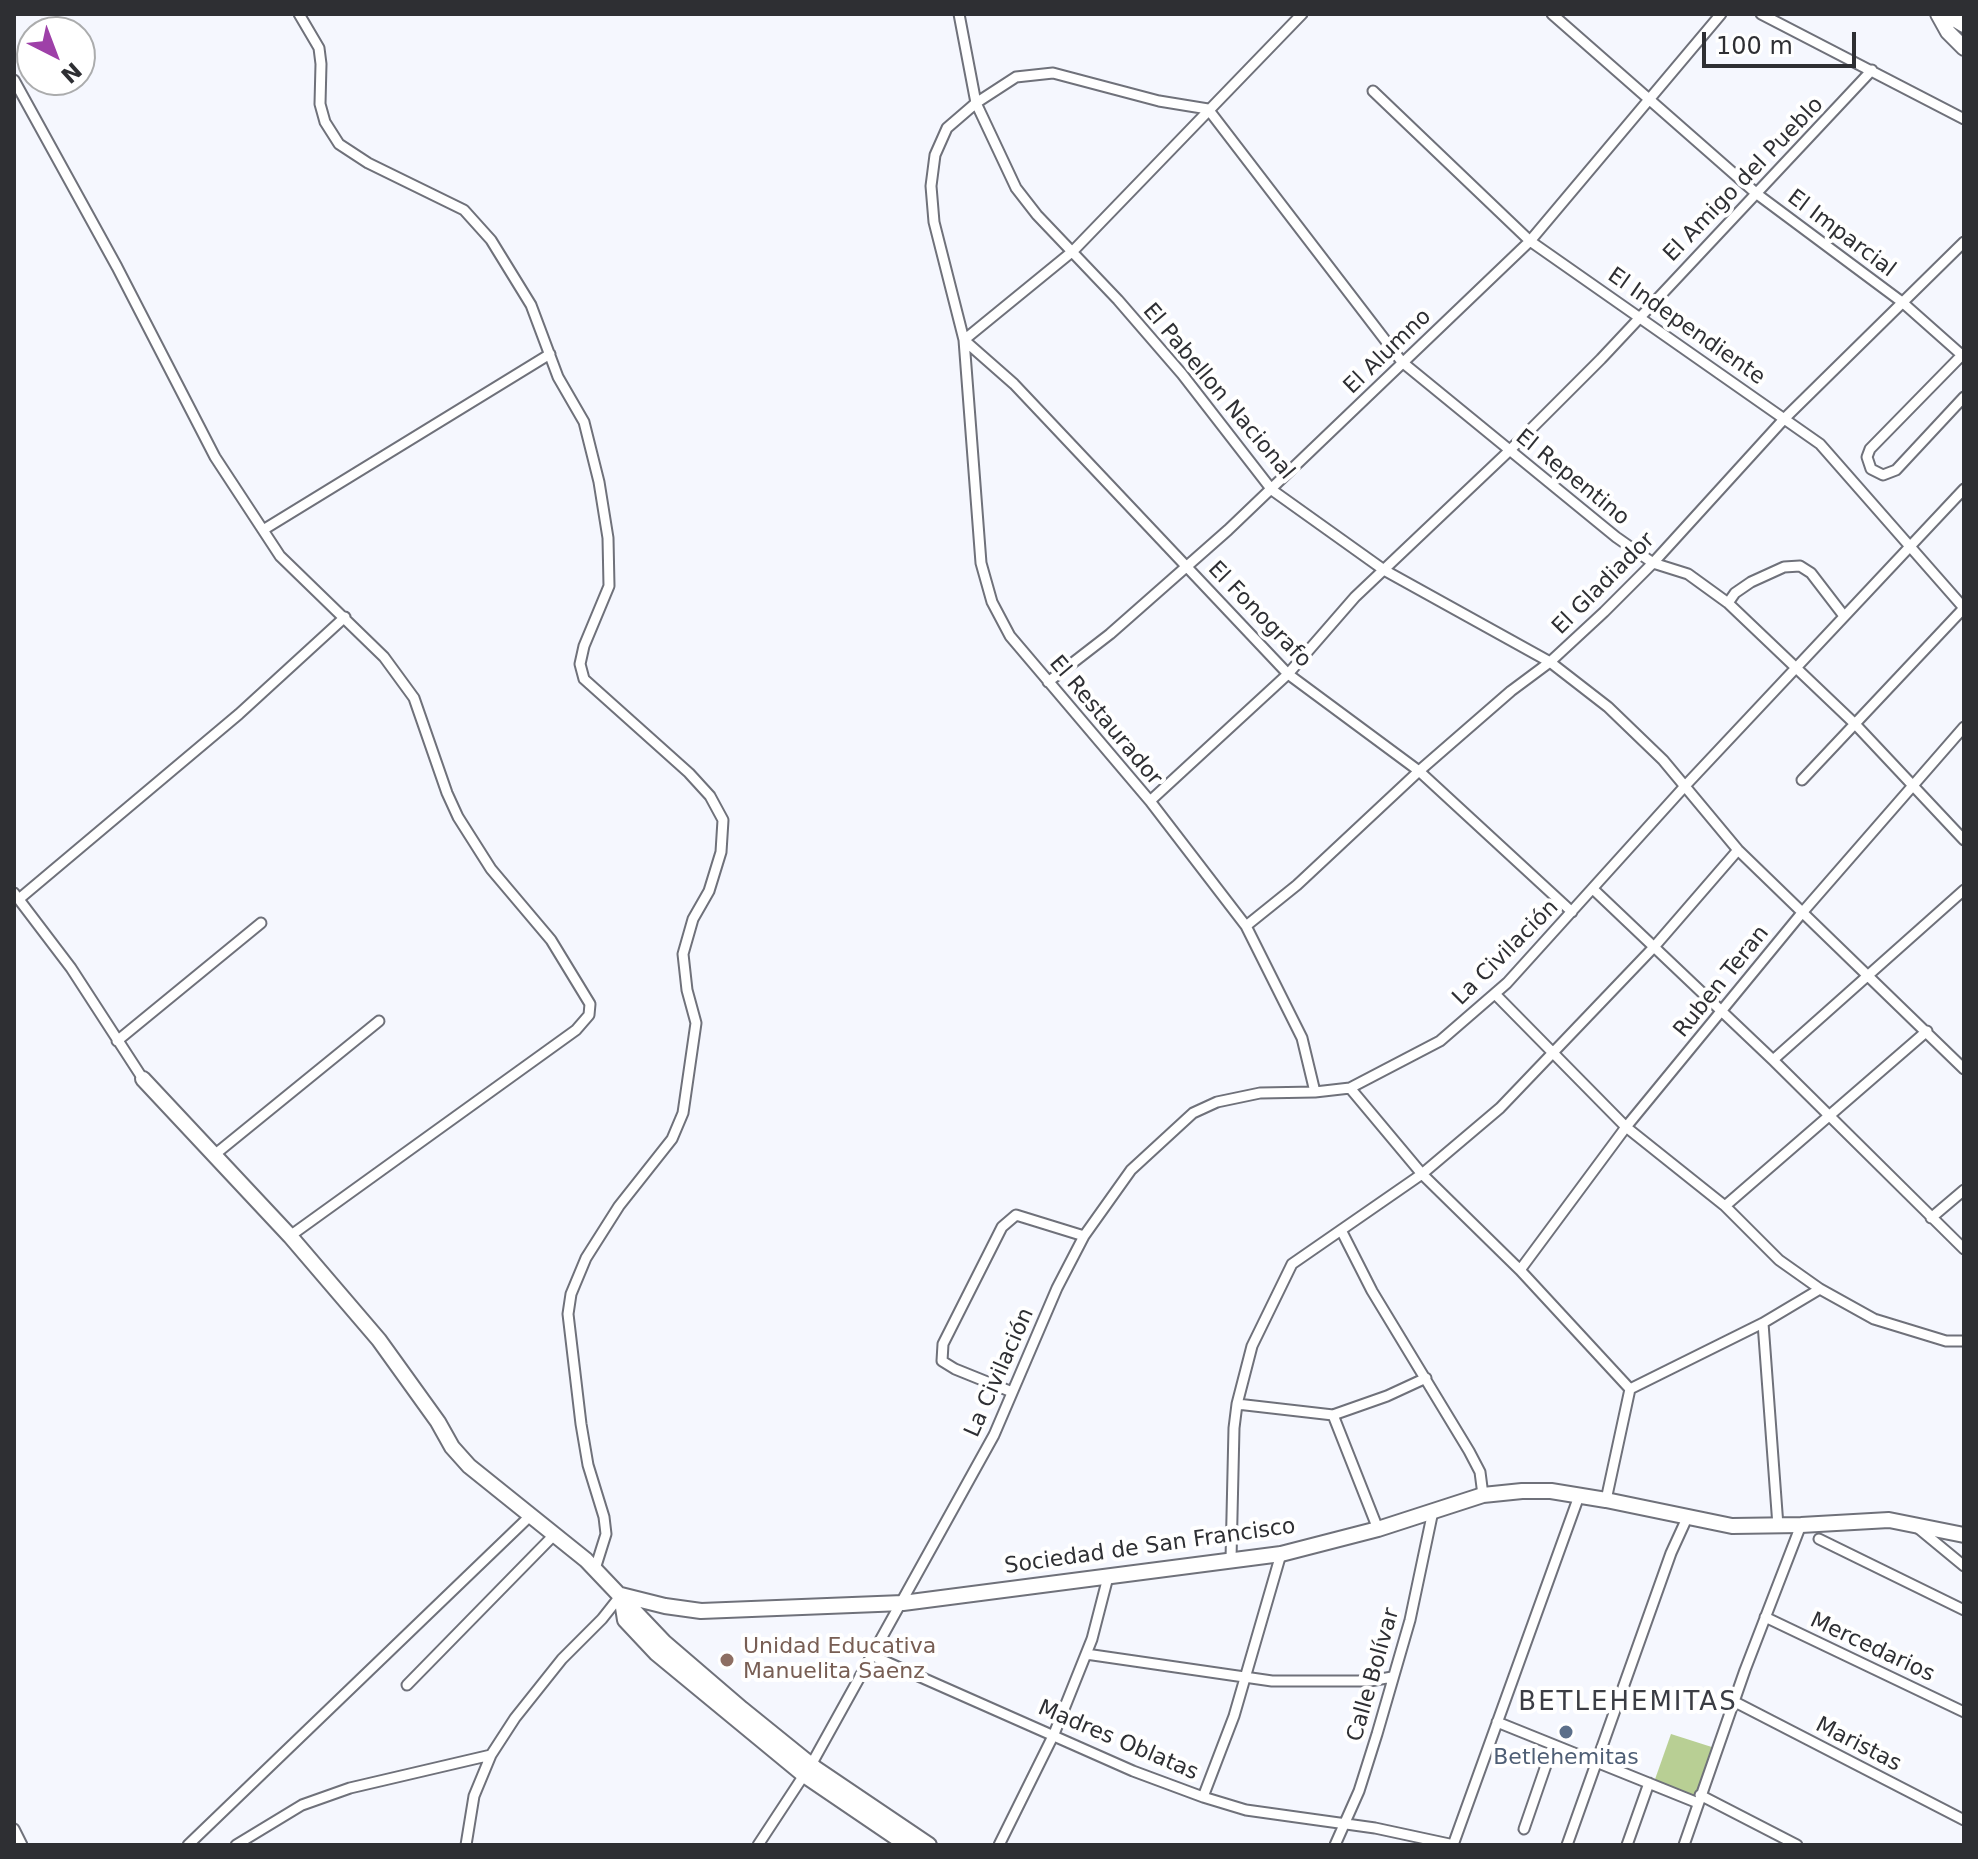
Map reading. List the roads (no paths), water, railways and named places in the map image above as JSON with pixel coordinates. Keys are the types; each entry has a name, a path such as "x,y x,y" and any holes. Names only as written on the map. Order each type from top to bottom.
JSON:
{"street":[{"path":"299,14 319,48 320,104 325,122 339,144 368,163 464,210 480,225 506,260 531,305 558,377 584,422 599,482 608,538 609,586 584,646 580,664 584,679 689,773 710,796 723,820 721,852 709,891 693,919 683,954 687,990 696,1023 683,1113 672,1139 619,1206 586,1258 571,1294 568,1314 581,1424 606,1534 595,1569"},
{"name":"El Pabellon Nacional","path":"959,14 976,103 1016,188 1182,374 1272,490 1384,570 1550,662 1608,707 1663,760 1738,850 1964,1069"},
{"path":"964,340 1073,251 1302,14"},
{"name":"El Imparcial","path":"1552,14 1757,194 1902,302 1963,355"},
{"name":"El Alumno","path":"1048,682 1110,634 1272,490 1530,241 1721,14"},
{"path":"1761,14 1964,119"},
{"path":"1938,14 1948,32 1964,48"},
{"path":"1946,14 1964,25"},
{"name":"El Amigo del Pueblo","path":"1384,570 1601,359 1872,70"},
{"name":"El Restaurador","path":"1208,109 1159,101 1053,73 1016,77 976,103 947,128 935,155 931,186 934,222 964,340 981,563 992,602 1010,636 1150,801 1246,926 1302,1038 1315,1092"},
{"path":"14,80 117,267 215,457 280,556 384,657 414,698 458,817 491,869 551,940 590,1004 589,1015 576,1030 290,1236"},
{"name":"El Independiente","path":"1373,91 1530,241 1820,444 1964,608"},
{"name":"El Repentino","path":"1208,109 1402,362 1616,537 1653,563 1688,574 1728,603 1855,724 1964,840"},
{"name":"El Gladiador","path":"1246,926 1297,885 1419,771 1511,691 1550,662 1653,563 1785,418 1964,242"},
{"name":"El Fonografo","path":"964,340 1014,384 1288,674 1419,771 1572,912"},
{"path":"263,530 550,354"},
{"path":"1963,355 1870,449 1867,457 1871,469 1883,475 1896,470 1964,397"},
{"name":"La Civilación","path":"758,1845 808,1770 903,1603 994,1435 1057,1288 1084,1236 1131,1170 1193,1113 1217,1102 1260,1093 1350,1088 1440,1041 1495,994 1964,489"},
{"path":"1728,603 1735,593 1751,582 1784,567 1800,566 1811,573 1844,616"},
{"path":"1150,801 1288,674 1355,597 1384,570"},
{"path":"1802,780 1964,608"},
{"path":"345,617 239,714 17,896 71,968 143,1079 290,1236 379,1340 438,1422 452,1447 490,1485 595,1569 664,1642 808,1770 907,1845"},
{"name":"Ruben Teran","path":"1520,1270 1626,1127 1801,914 1964,727"},
{"path":"1231,1559 1237,1404 1252,1346 1292,1264 1422,1174 1500,1108 1654,947 1738,850"},
{"path":"1593,889 1773,1060 1964,1249"},
{"path":"1773,1060 1964,890"},
{"path":"117,1041 261,923"},
{"path":"1495,994 1626,1127 1725,1206 1758,1242 1820,1289 1874,1319 1946,1341 1964,1341"},
{"path":"213,1156 379,1021"},
{"path":"1725,1206 1927,1031"},
{"path":"1350,1088 1422,1174 1520,1270 1630,1389"},
{"path":"1931,1218 1964,1190"},
{"path":"1012,1392 942,1361 943,1344 1002,1227 1016,1215 1084,1236"},
{"path":"1341,1230 1372,1291 1480,1472 1483,1495"},
{"path":"1630,1389 1763,1323 1820,1289"},
{"path":"1763,1323 1778,1526"},
{"path":"1237,1404 1333,1415 1426,1378"},
{"path":"1606,1500 1630,1389"},
{"path":"1333,1415 1378,1529"},
{"name":"Sociedad de San Francisco","path":"621,1595 701,1611 903,1603 1281,1554 1378,1529 1483,1495 1522,1491 1551,1491 1606,1500 1732,1526 1889,1520 1964,1535"},
{"path":"1454,1845 1579,1496"},
{"name":"Calle Bolívar","path":"1335,1845 1359,1791 1410,1620 1433,1511"},
{"path":"188,1845 530,1516"},
{"path":"1567,1845 1671,1553 1687,1518"},
{"path":"1912,1523 1964,1566"},
{"path":"1684,1845 1801,1525"},
{"path":"407,1685 554,1535"},
{"path":"1819,1539 1964,1610"},
{"path":"1203,1797 1234,1716 1281,1554"},
{"path":"999,1845 1054,1734 1086,1654 1108,1577"},
{"path":"466,1845 474,1796 491,1755 515,1718 562,1659 621,1595"},
{"name":"Mercedarios","path":"1765,1617 1964,1712"},
{"path":"1086,1654 1295,1682 1370,1681 1392,1677"},
{"name":"Madres Oblatas","path":"873,1656 1133,1771 1203,1797 1246,1810 1346,1823 1454,1845"},
{"name":"Maristas","path":"1735,1702 1964,1820"},
{"path":"1497,1722 1649,1783 1699,1799 1797,1845"},
{"path":"1524,1829 1553,1745"},
{"path":"236,1845 302,1805 350,1788 491,1755"},
{"path":"808,1770 929,1845"},
{"path":"1627,1845 1649,1783"},
{"path":"14,1829 22,1845"}],"place":[{"name":"Unidad Educativa Manuelita Saenz","path":"727,1660"},
{"name":"Betlehemitas","path":"1566,1732"}],"district":[{"name":"BETLEHEMITAS","path":"1628,1703"}]}
